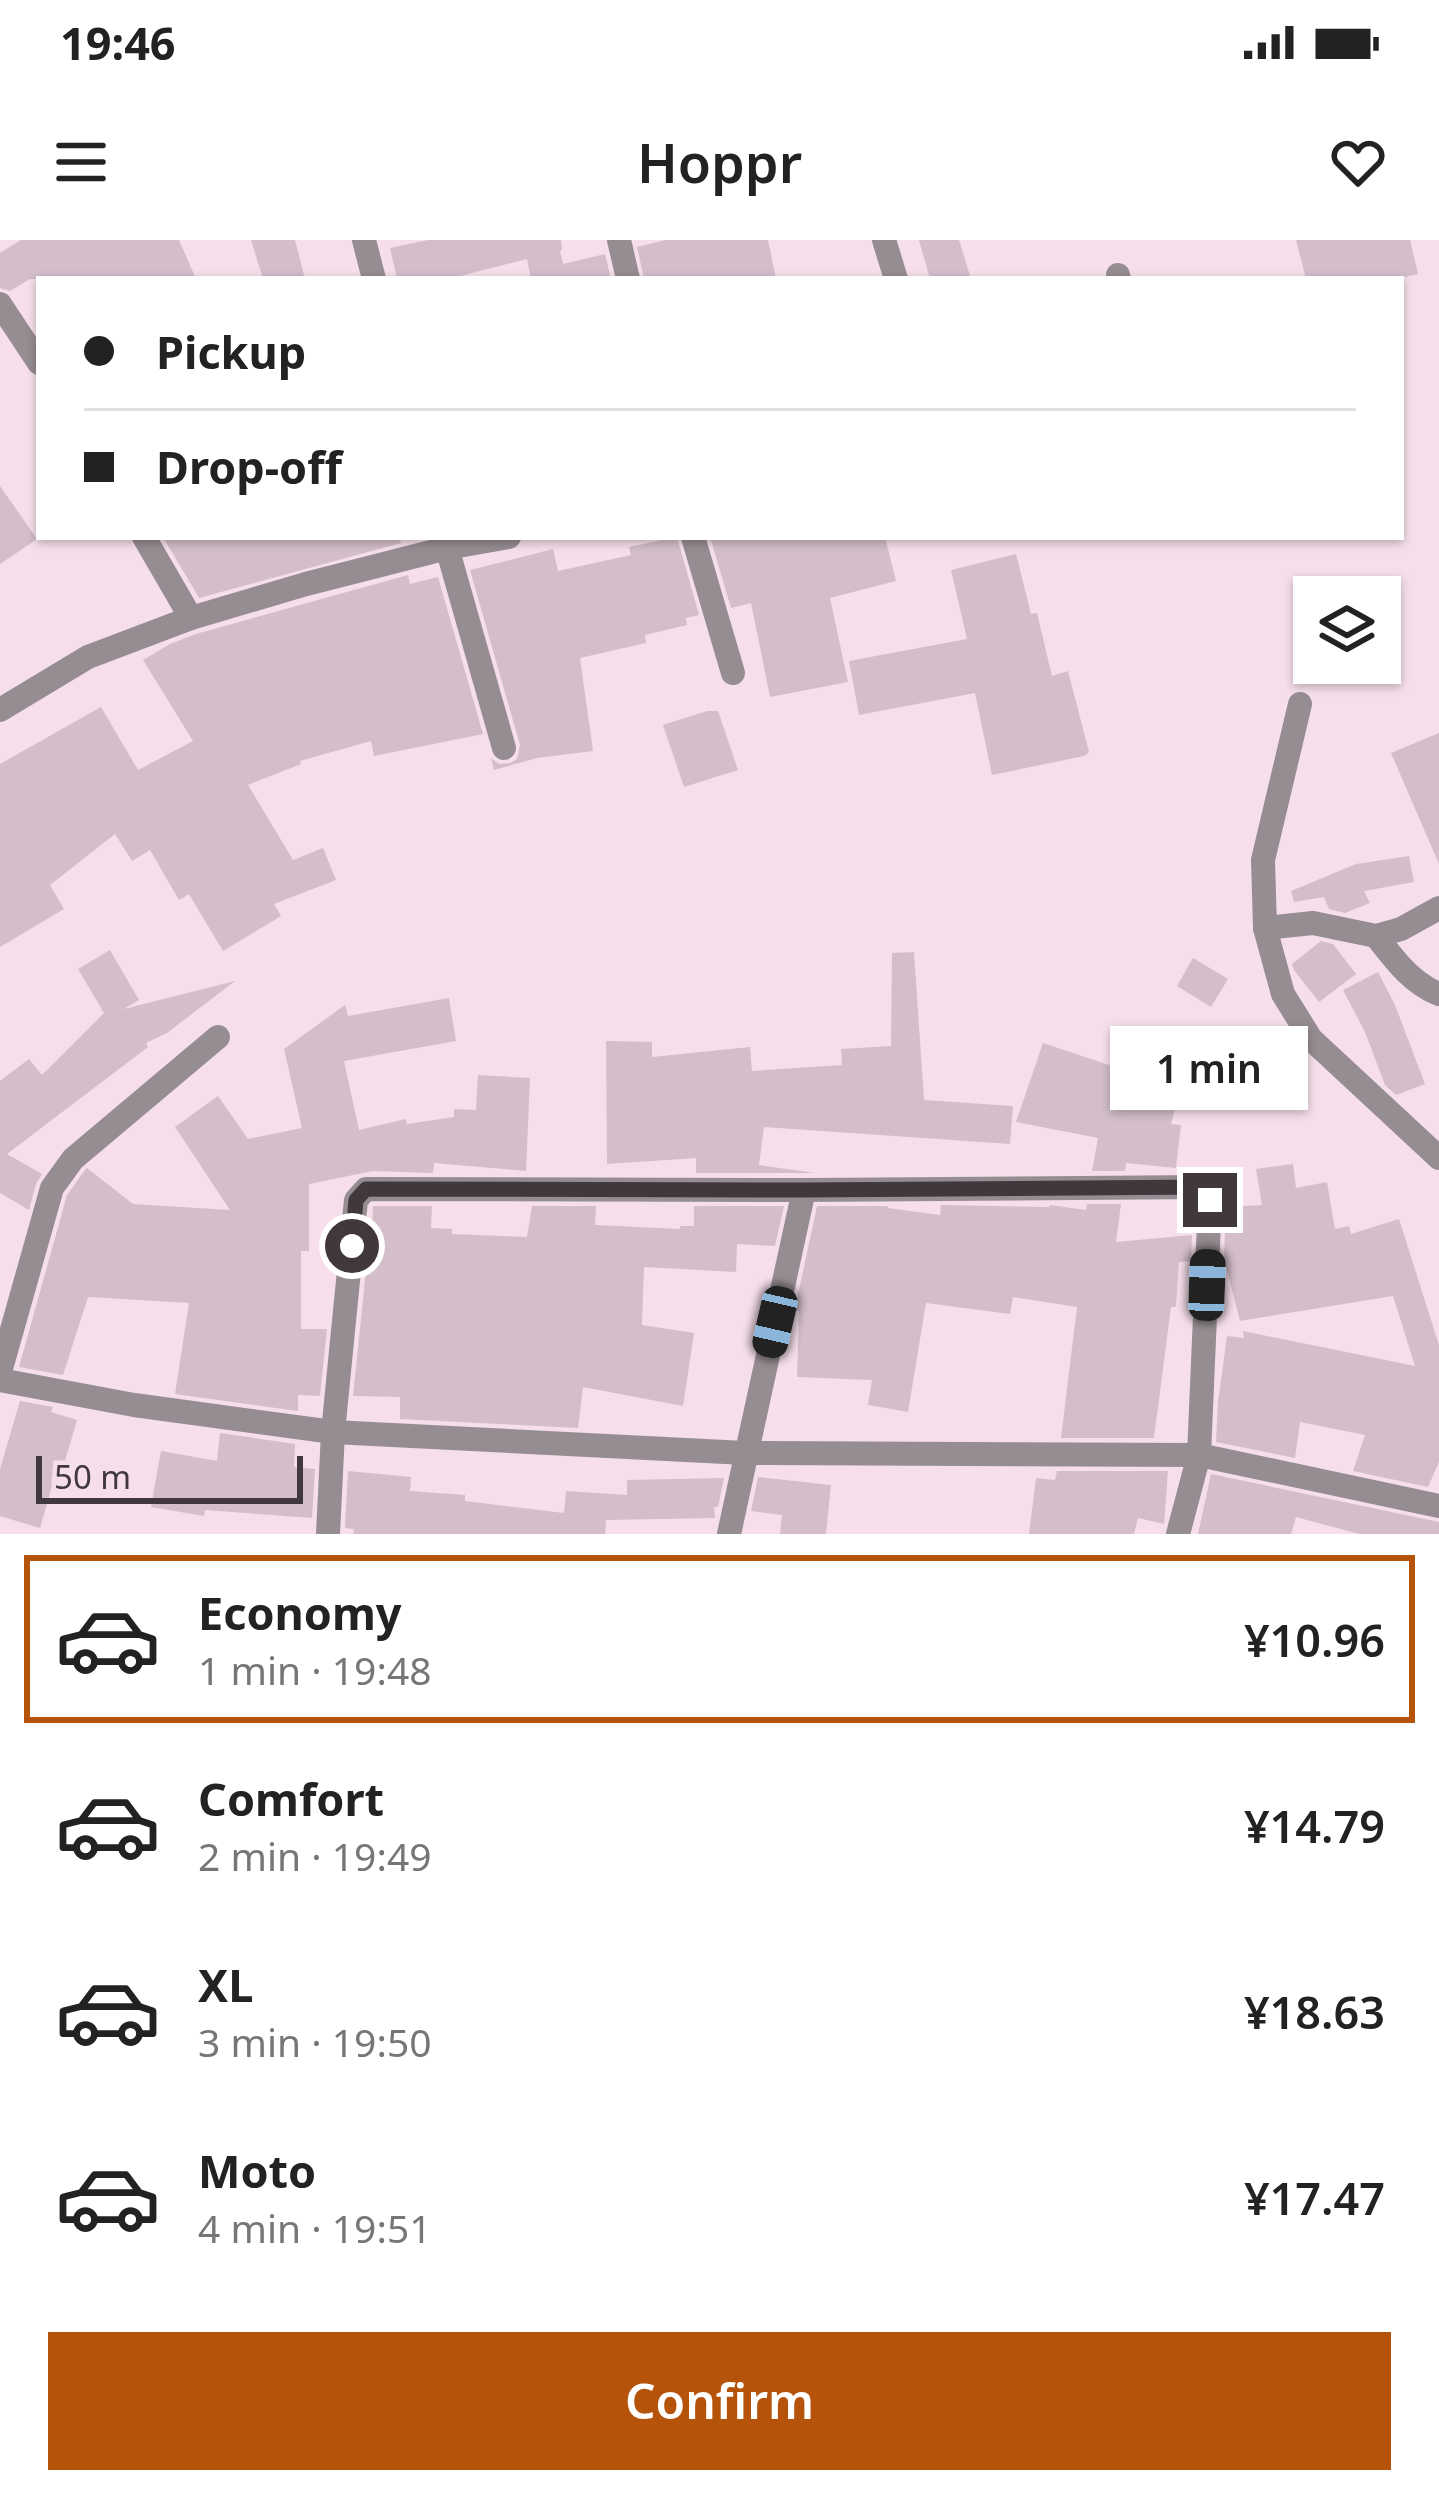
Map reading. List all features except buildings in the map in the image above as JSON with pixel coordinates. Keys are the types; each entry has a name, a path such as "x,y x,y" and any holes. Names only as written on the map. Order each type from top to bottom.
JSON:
{"street":[{"path":"364,240 373,276"},
{"path":"619,240 627,276"},
{"path":"884,240 895,276"},
{"path":"0,304 36,358"},
{"path":"146,540 191,618"},
{"path":"694,540 733,673"},
{"path":"0,710 88,656 191,618 446,542 504,748"},
{"path":"1300,704 1263,860 1265,928 1283,994 1311,1039 1439,1158"},
{"path":"1265,928 1312,923 1376,936 1401,929 1439,908"},
{"path":"1376,936 1403,970 1439,994"},
{"path":"218,1037 73,1159 52,1188 0,1376 134,1405 333,1432 745,1453 1199,1455 1439,1506"},
{"path":"328,1534 356,1200 366,1189 1204,1187 1210,1200 1199,1455 1178,1534"},
{"path":"729,1534 804,1190"}],"route":[{"path":"352,1246 356,1200 366,1189 1204,1187 1210,1200"}]}
